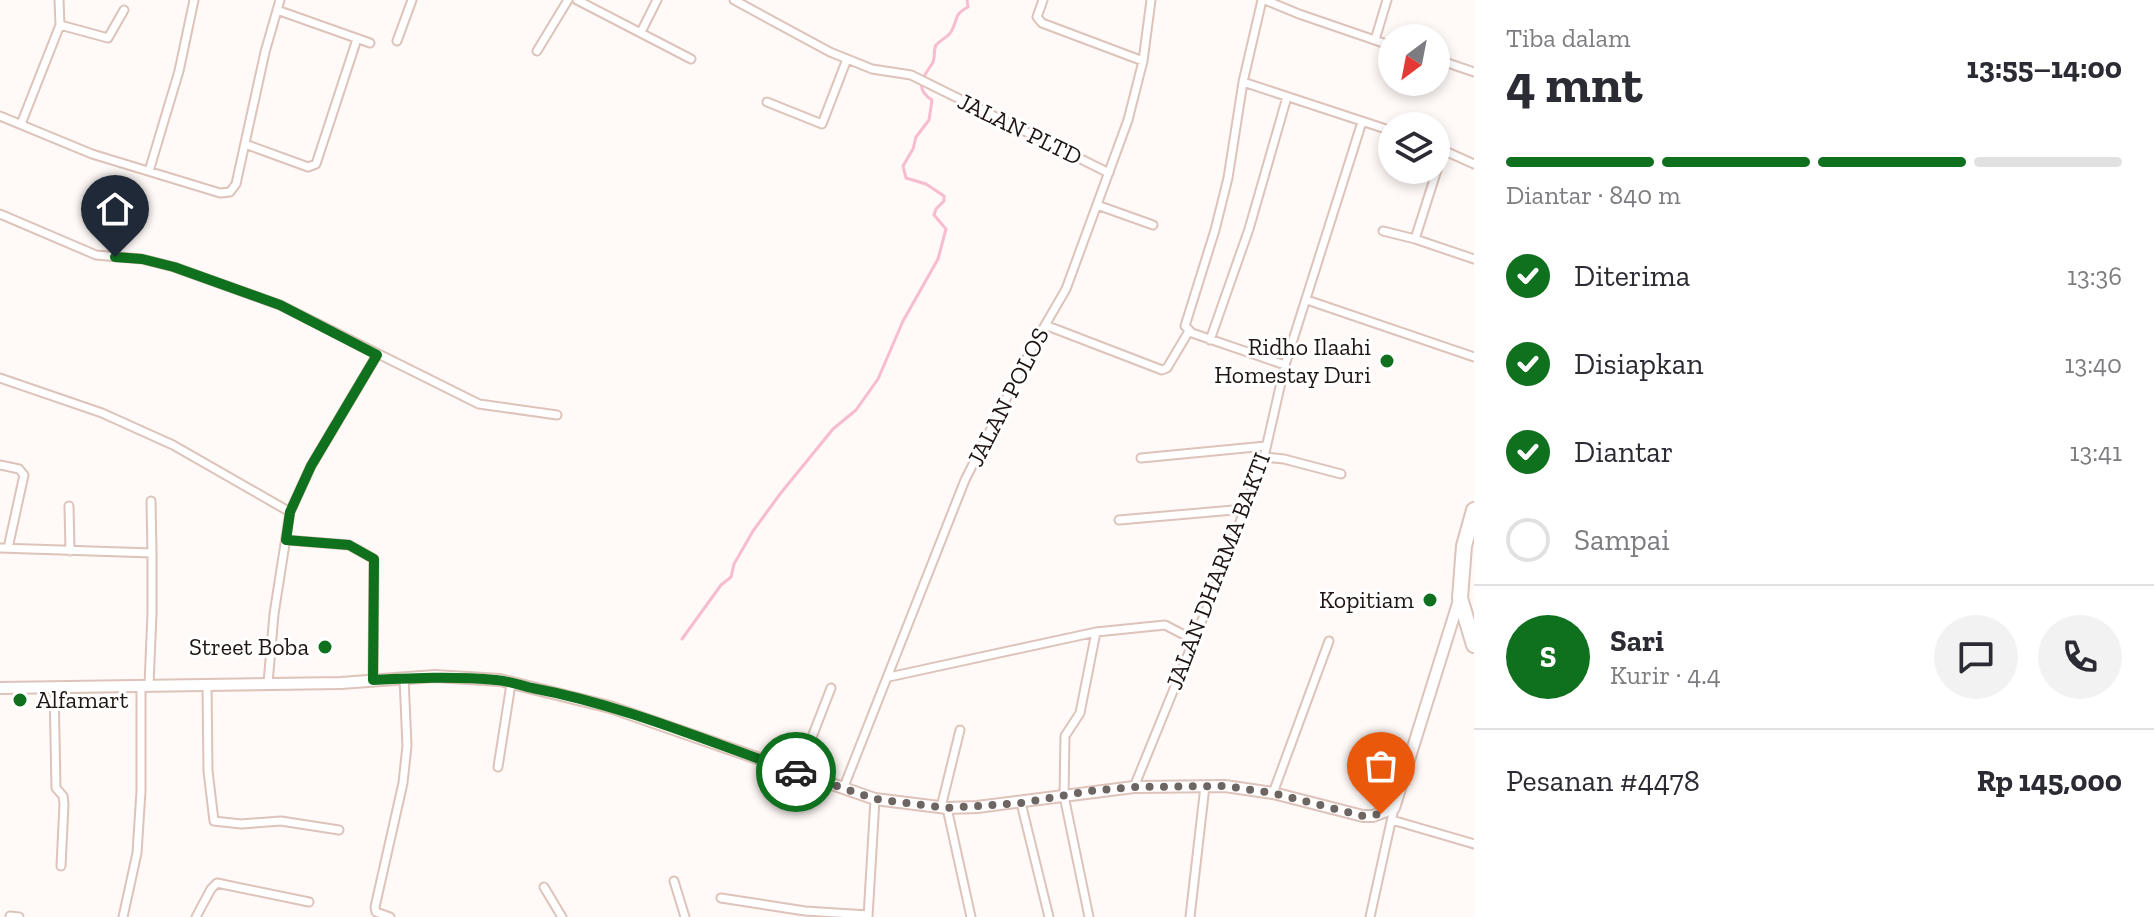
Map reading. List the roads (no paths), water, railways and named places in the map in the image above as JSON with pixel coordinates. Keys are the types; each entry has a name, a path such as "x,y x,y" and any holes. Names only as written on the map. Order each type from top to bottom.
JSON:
{"highway":[{"path":"1474,510 1464,546 1460,598 1474,645"}],"street":[{"path":"21,124 60,25 59,0"},
{"path":"149,171 179,71 194,0"},
{"path":"0,116 92,154 220,193 230,192 236,184 280,0"},
{"path":"397,41 412,0"},
{"path":"537,51 568,0"},
{"path":"577,0 691,59"},
{"path":"641,32 657,0"},
{"path":"734,0 847,59 822,124 767,102"},
{"path":"1043,0 1037,17 1042,23 1143,61"},
{"name":"JALAN POLOS","path":"843,789 965,480 1066,289 1128,120 1143,61 1151,0"},
{"path":"1285,365 1210,340 1189,331 1185,323 1228,178 1243,82 1264,0 1378,41"},
{"path":"1375,40 1387,0"},
{"path":"60,25 108,38 124,10"},
{"path":"277,10 370,43"},
{"path":"245,144 308,167 316,164 357,39"},
{"name":"JALAN PLTD","path":"847,59 872,69 911,75 1109,173"},
{"path":"1450,64 1474,72"},
{"path":"1243,82 1378,127"},
{"path":"1210,340 1249,229 1287,97"},
{"name":"JALAN DHARMA BAKTI","path":"1134,787 1264,457 1285,365 1362,122"},
{"path":"1450,153 1474,164"},
{"path":"1415,239 1430,184"},
{"path":"1097,205 1153,225"},
{"path":"0,214 96,255 142,259 174,267 280,305 479,404 557,415"},
{"path":"1383,231 1474,259"},
{"path":"1307,300 1474,357"},
{"path":"1045,325 1162,370 1167,368 1189,331"},
{"path":"268,683 274,614 290,512 311,466 377,355"},
{"path":"0,378 102,413 173,445 225,472 290,512"},
{"path":"1141,458 1266,446"},
{"path":"1264,457 1341,474"},
{"path":"0,465 19,469 24,475 4,548 152,553"},
{"path":"123,917 137,853 145,685 152,613 151,501"},
{"path":"69,506 70,551"},
{"path":"1119,520 1245,509"},
{"path":"286,540 349,545 374,559 373,680"},
{"path":"1370,917 1394,808 1460,598"},
{"path":"889,677 1096,632 1165,625 1194,640"},
{"path":"1089,917 1064,796 1065,736 1080,713 1096,632"},
{"path":"1273,793 1329,641"},
{"path":"0,688 207,685 435,676 500,680 610,707 875,799 944,808 1021,803 1134,787 1225,786 1273,793 1363,816 1373,816 1394,808"},
{"path":"390,917 376,912 375,907 403,783 407,746 404,678"},
{"path":"498,767 511,684"},
{"path":"207,685 208,771 214,821 241,824 281,821 339,830"},
{"path":"54,687 56,788 64,804 61,866"},
{"path":"798,773 831,688"},
{"path":"960,730 944,808 971,917"},
{"path":"1190,917 1205,786"},
{"path":"721,898 805,911 868,916 875,799"},
{"path":"1021,803 1049,917"},
{"path":"1392,820 1474,844"},
{"path":"674,881 685,917"},
{"path":"196,917 217,883 309,902"},
{"path":"544,887 562,917"},
{"path":"10,916 19,917"}],"waterway":[{"path":"682,639 721,585 731,577 734,564 753,531 780,494 833,429 856,410 878,379 903,321 938,259 946,229 934,215 944,196 926,184 906,178 903,166 916,137 929,120 932,100 923,91 922,82 933,62 936,45 951,32 958,15 968,7 967,0"}],"place":[{"name":"Ridho Ilaahi Homestay Duri","path":"1387,361"},
{"name":"Kopitiam","path":"1430,600"},
{"name":"Street Boba","path":"325,647"},
{"name":"Alfamart","path":"20,700"}]}
